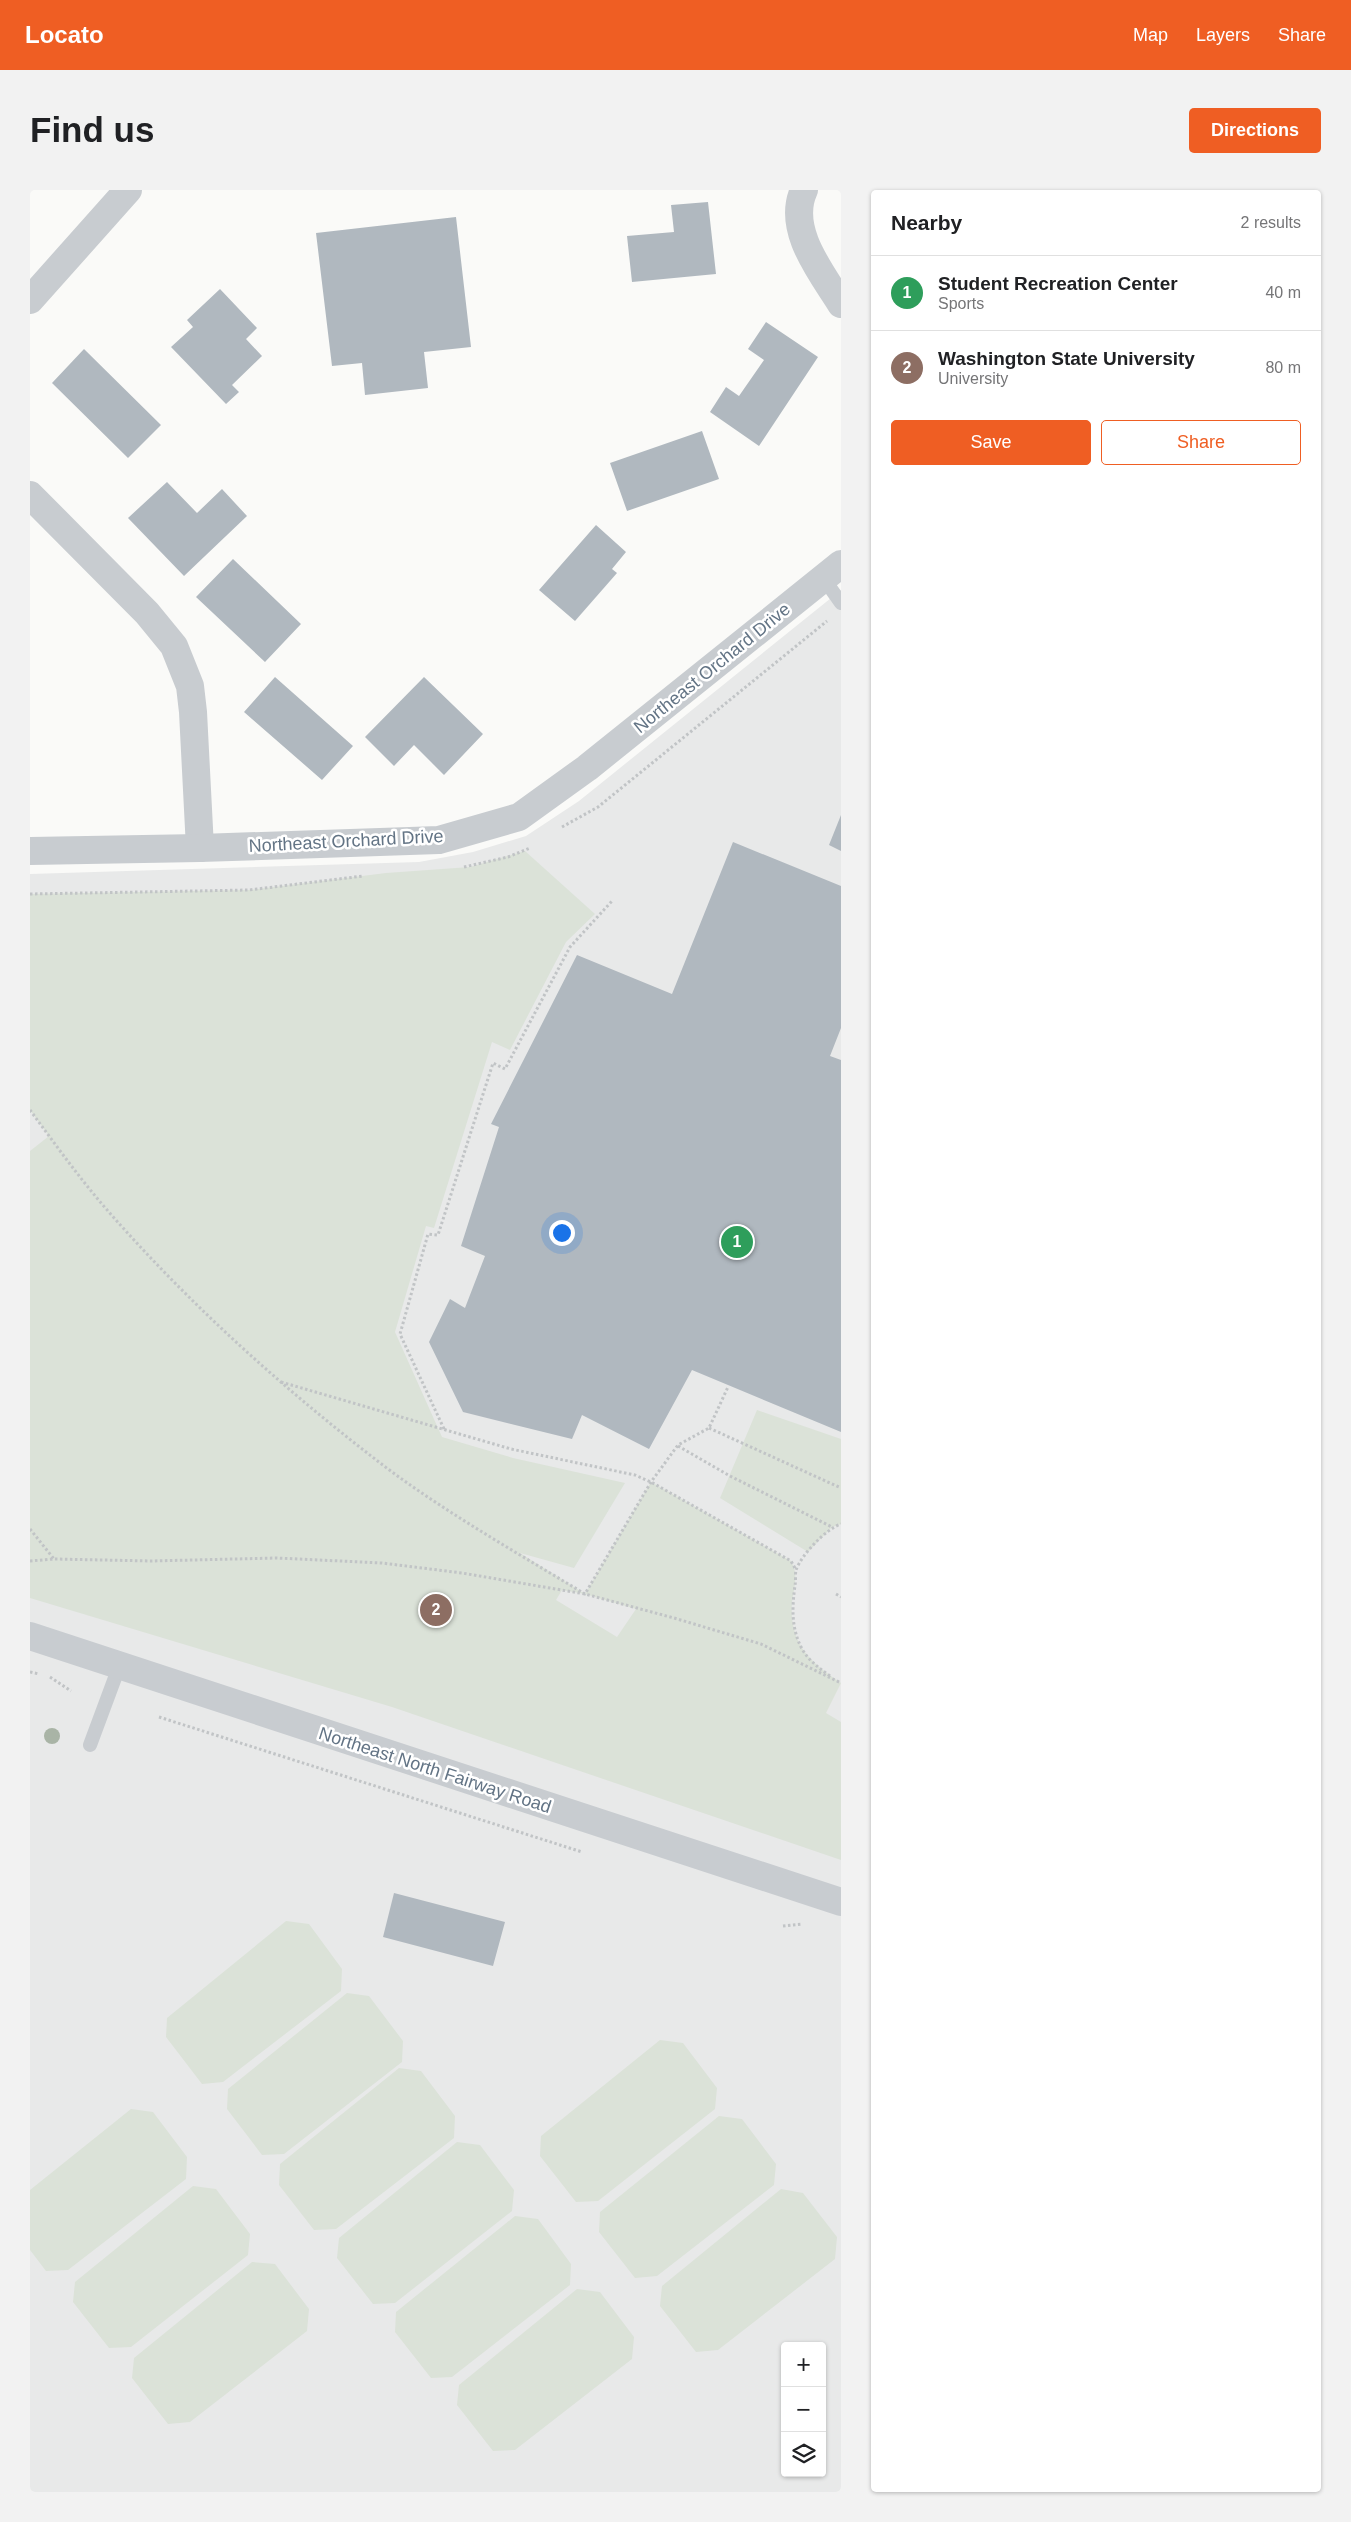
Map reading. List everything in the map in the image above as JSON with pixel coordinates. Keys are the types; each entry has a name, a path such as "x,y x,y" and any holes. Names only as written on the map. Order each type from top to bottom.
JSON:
{"street":[{"path":"30,300 128,190"},
{"path":"804,190 799,223 813,259 841,304"},
{"path":"30,495 147,613 174,646 190,686 200,848"},
{"name":"Northeast Orchard Drive","path":"30,851 200,848 439,840 519,817 587,768 832,571"},
{"name":"Northeast North Fairway Road","path":"30,1636 119,1667 841,1902"}],"lane":[{"path":"832,571 841,603"},
{"path":"90,1745 119,1667"}],"path":[{"path":"444,1429 400,1334 428,1234 438,1235 493,1063 505,1069 570,947 612,901"},
{"path":"30,1110 107,1210 156,1264 221,1329 279,1381 389,1469 585,1594"},
{"path":"279,1381 511,1449 635,1475 651,1482 791,1561 796,1570"},
{"path":"585,1594 651,1482 678,1445 709,1428 728,1386"},
{"path":"709,1428 841,1488"},
{"path":"678,1445 730,1476 832,1527"},
{"path":"841,1524 832,1527 814,1544 796,1570 792,1618 803,1650 814,1665 841,1683"},
{"path":"30,1529 54,1559"},
{"path":"30,1561 54,1559 151,1561 278,1558 382,1563 462,1573 585,1594 761,1644 841,1683"},
{"path":"836,1594 841,1597"},
{"path":"30,1672 50,1678 72,1691"},
{"path":"159,1717 591,1855"}],"shaded area":[{"path":"841,590 841,2492 30,2492 30,874 419,862 473,852 526,836 579,801"},
{"path":"525,851 595,914 566,942 510,1050 492,1042 434,1228 426,1226 395,1332 442,1437 513,1458 625,1483 574,1568 520,1553 585,1594 651,1482 791,1561 795,1571 792,1617 798,1641 811,1659 841,1683 826,1713 841,1722 841,1860 392,1707 30,1598 30,1151 49,1136 30,1110 30,894 249,890 386,873 470,867","holes":["562,1590 585,1594 636,1609 617,1637 556,1600"]},
{"path":"757,1410 841,1439 841,1524 832,1527 808,1552 720,1498"},
{"path":"286,1921 309,1924 342,1969 341,1991 223,2082 202,2084 166,2037 167,2018"},
{"path":"347,1993 369,1996 403,2041 402,2062 284,2154 262,2155 227,2109 228,2089"},
{"path":"660,2040 683,2043 717,2088 715,2109 598,2201 576,2202 540,2156 541,2136"},
{"path":"399,2068 421,2071 455,2116 454,2138 336,2229 314,2230 279,2185 280,2164"},
{"path":"131,2109 153,2112 187,2157 186,2179 68,2270 46,2271 30,2250 30,2190"},
{"path":"719,2116 742,2119 776,2164 774,2185 657,2276 635,2278 599,2232 600,2212"},
{"path":"457,2142 480,2145 514,2190 512,2211 395,2303 373,2304 337,2258 339,2238"},
{"path":"193,2186 216,2189 250,2234 248,2255 131,2347 109,2348 73,2302 75,2282"},
{"path":"781,2189 803,2193 837,2237 835,2259 718,2350 696,2352 660,2306 662,2286"},
{"path":"515,2216 538,2219 571,2264 570,2285 452,2377 431,2378 395,2332 396,2312"},
{"path":"252,2262 275,2264 309,2309 307,2331 190,2422 168,2424 132,2378 134,2358"},
{"path":"577,2289 600,2292 634,2337 632,2359 515,2450 493,2451 457,2405 459,2385"}],"building":[{"path":"708,202 716,274 632,282 627,236 674,232 671,205"},
{"path":"456,217 471,347 424,352 428,388 365,395 362,363 332,366 316,233"},
{"path":"220,289 257,328 246,339 262,356 232,385 239,392 226,404 171,347 193,327 187,320"},
{"path":"766,322 818,357 759,446 710,412 726,387 739,396 764,360 748,349"},
{"path":"84,349 161,425 128,458 52,383"},
{"path":"702,431 719,479 627,511 610,463"},
{"path":"167,482 197,513 222,489 247,516 184,576 128,518"},
{"path":"596,525 626,552 612,569 617,573 575,621 539,590"},
{"path":"233,559 301,624 265,662 196,597"},
{"path":"275,677 353,746 322,780 244,712"},
{"path":"424,677 483,734 444,775 414,745 394,766 365,737"},
{"path":"841,815 841,851 829,845"},
{"path":"733,842 841,886 841,1028 830,1056 841,1060 841,1432 692,1370 649,1449 582,1415 572,1439 463,1412 429,1342 450,1299 465,1308 485,1256 461,1246 499,1127 491,1124 577,955 672,994"},
{"path":"394,1893 505,1922 493,1966 383,1937"}],"place":[{"name":"Student Recreation Center","path":"737,1242"},
{"name":"Washington State University","path":"436,1610"}]}
